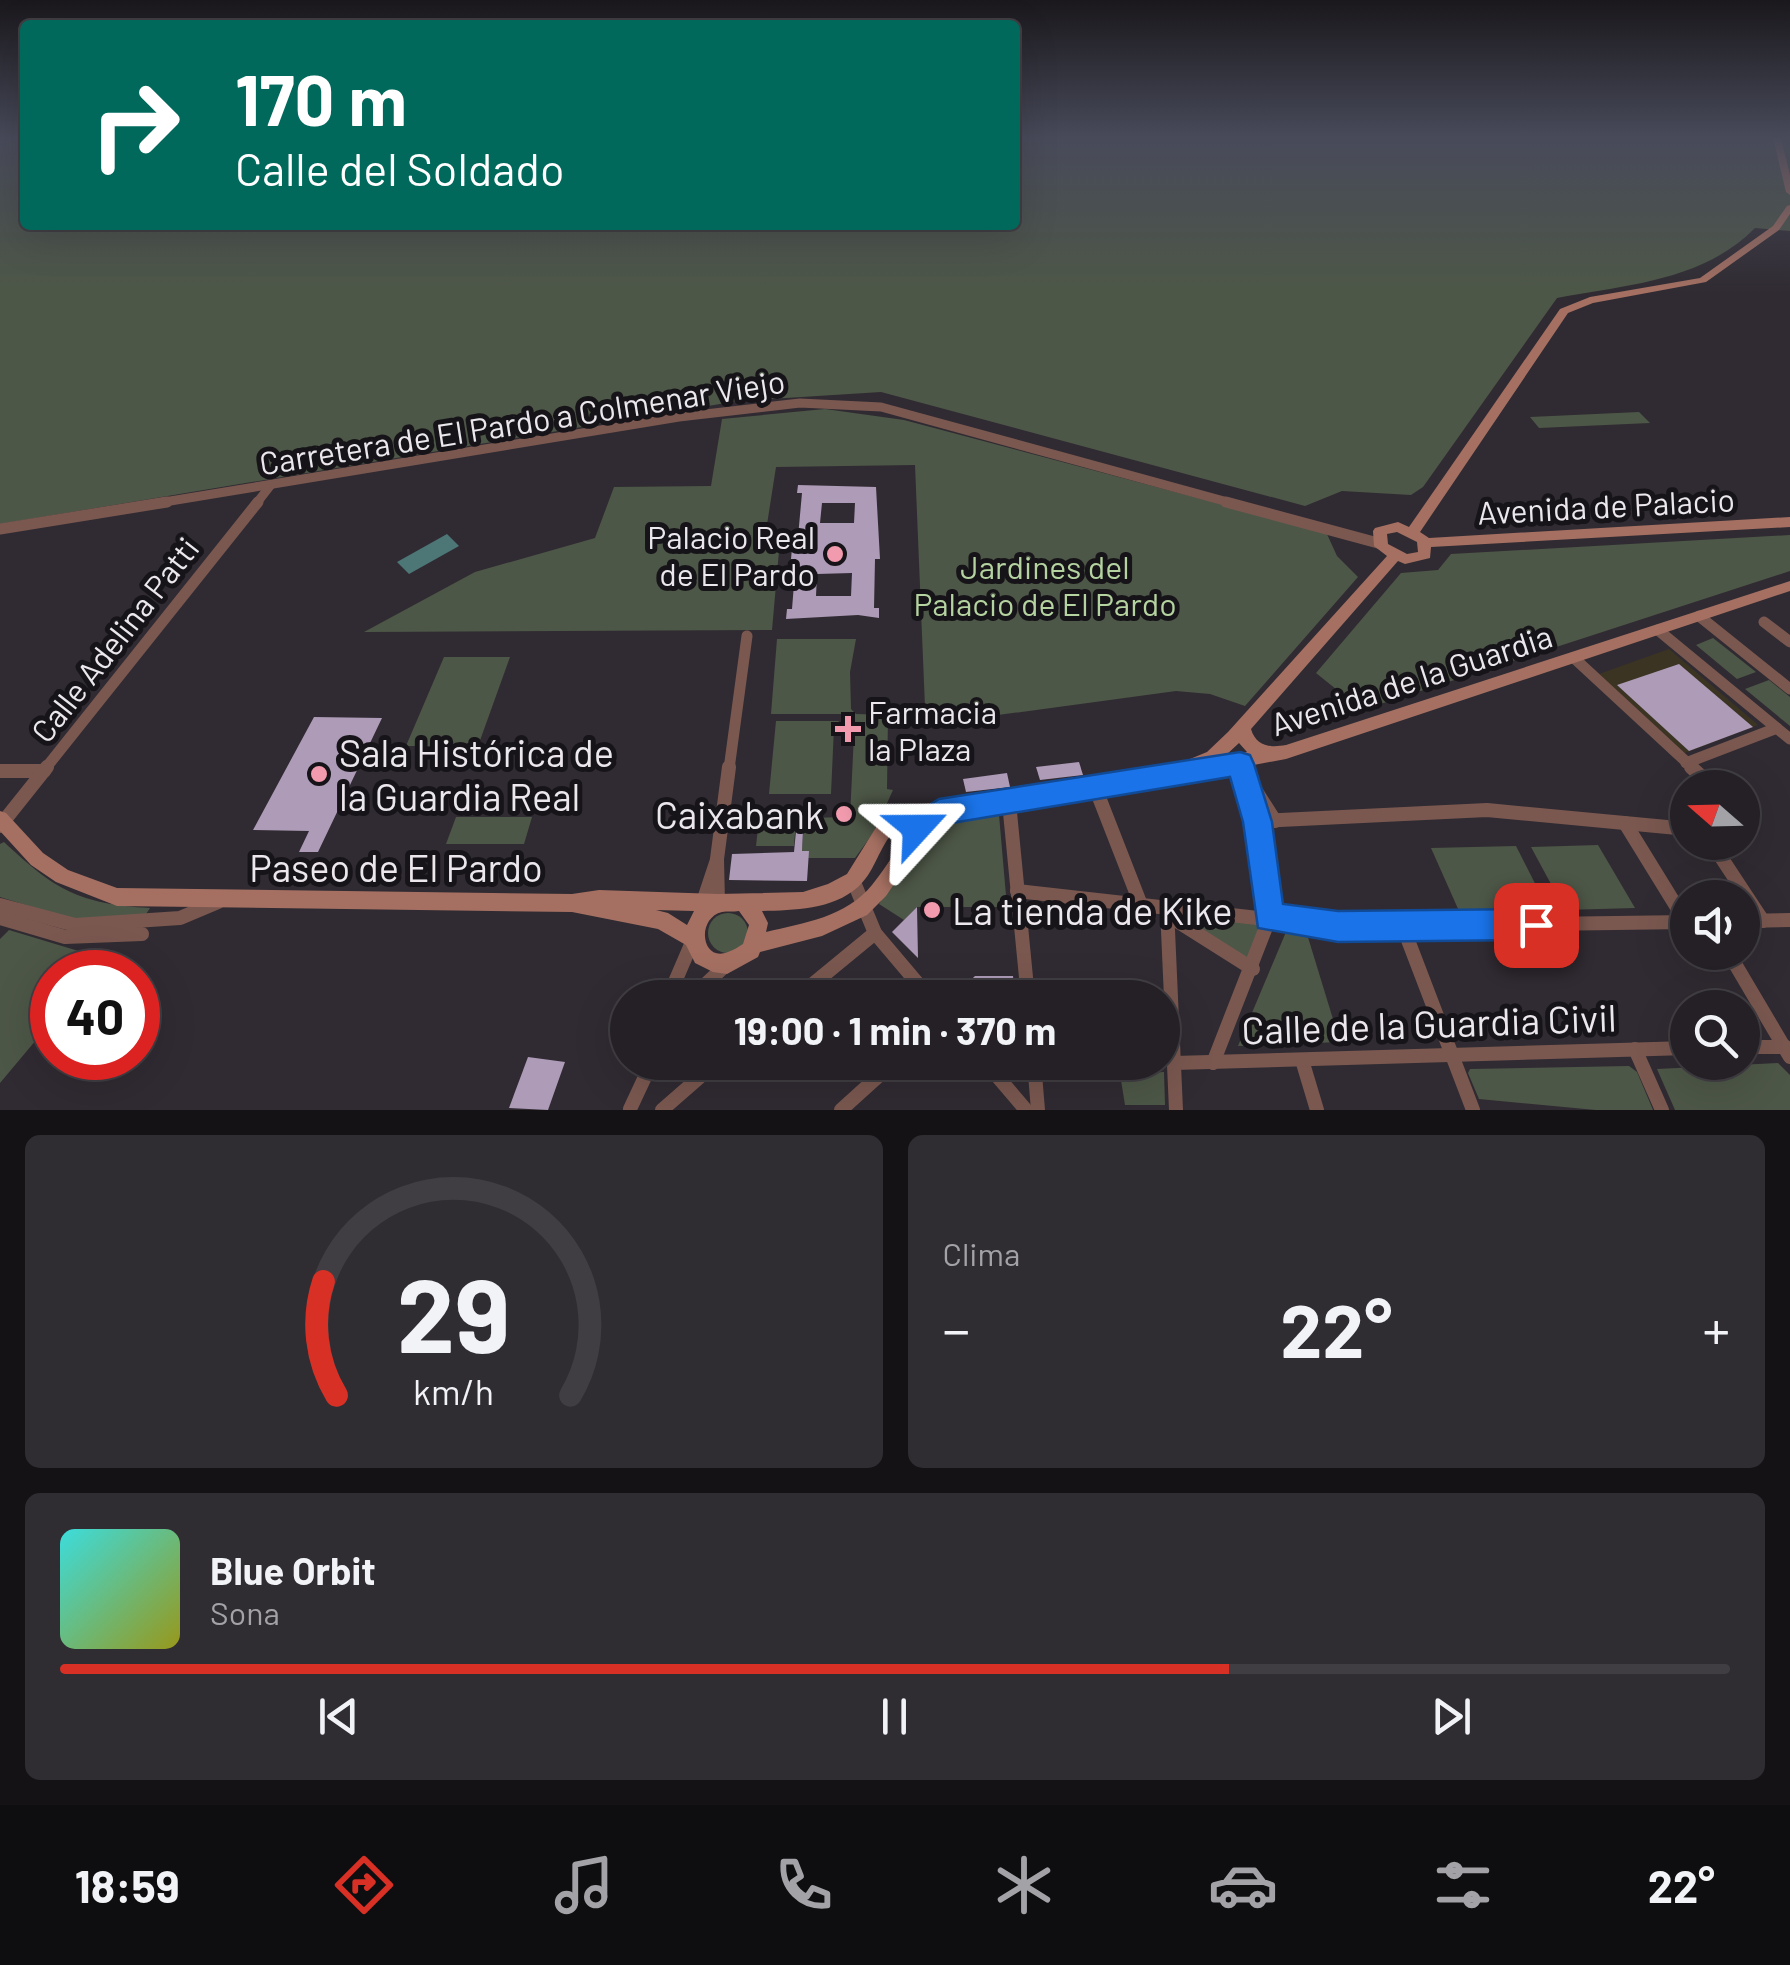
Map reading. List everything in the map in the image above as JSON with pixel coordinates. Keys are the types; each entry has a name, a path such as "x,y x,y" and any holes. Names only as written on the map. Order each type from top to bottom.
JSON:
{"street":[{"path":"1413,532 1564,311 1590,300 1688,284 1716,274 1776,228 1790,208"},
{"name":"Carretera de El Pardo a Colmenar Viejo","path":"0,529 679,417 762,405 840,403 918,415 1379,537"},
{"name":"Calle Adelina Patti","path":"1,822 270,486"},
{"name":"Avenida de Palacio","path":"1426,542 1790,522"},
{"path":"1395,526 1413,532 1426,542 1422,557 1394,556 1379,537 1395,526"},
{"path":"1181,770 1213,756 1239,732 1394,556"},
{"name":"Avenida de la Guardia","path":"853,880 886,828 900,815 925,817 1181,770 1244,771 1286,752 1790,586"},
{"path":"1698,616 1790,689"},
{"path":"1764,622 1790,642"},
{"path":"1658,630 1790,739"},
{"path":"676,980 707,907 717,859 747,636"},
{"path":"1574,658 1694,770"},
{"path":"1686,763 1777,728"},
{"path":"1239,732 1253,748 1286,752"},
{"path":"1214,1063 1270,917 1258,822 1244,771 1239,732"},
{"path":"1213,756 1244,771 1275,820"},
{"path":"0,771 44,771"},
{"path":"1095,786 1141,905"},
{"path":"1009,802 1026,980"},
{"path":"1258,822 1487,810 1670,827"},
{"path":"754,944 820,926 863,908 925,817"},
{"name":"Paseo de El Pardo","path":"1,822 37,859 82,887 117,897 219,902 572,903 600,898 707,907"},
{"path":"1625,823 1670,895"},
{"path":"1723,860 1763,920"},
{"path":"707,907 802,901 853,880 875,933 915,980"},
{"path":"1017,891 1338,927 1670,922"},
{"name":"Paseo de El Pardo","path":"0,906 75,926 180,918 219,902"},
{"name":"Paseo de El Pardo","path":"572,903 662,920 694,939"},
{"path":"710,980 727,964 746,955 754,944 758,923 744,904"},
{"path":"1166,908 1176,921 1253,969"},
{"path":"1166,908 1170,980"},
{"path":"0,918 65,936 142,934"},
{"path":"1760,920 1790,920"},
{"path":"1403,927 1473,1110"},
{"path":"818,980 875,933"},
{"path":"694,939 706,960 727,964"},
{"path":"1739,970 1788,1050"},
{"name":"Calle de la Guardia Civil","path":"1180,1062 1670,1048"},
{"path":"1760,1048 1788,1050"},
{"path":"1635,1049 1662,1110"},
{"path":"1302,1060 1317,1110"},
{"path":"630,1110 639,1080"},
{"path":"630,1110 644,1080"},
{"path":"662,1110 696,1080"},
{"path":"842,1110 874,1080"},
{"path":"1000,1080 1026,1110"},
{"path":"1036,1080 1038,1110"},
{"path":"1175,1080 1176,1110"}],"shaded area":[{"path":"447,534 459,546 409,574 397,562"},
{"path":"1669,649 1758,725 1685,753 1599,674"}],"green space":[{"path":"0,190 20,190 20,230 1020,230 1020,190 1790,190 1790,231 1755,228 1734,246 1688,270 1557,298 1423,487 1411,495 1342,491 1305,506 881,392 738,401 0,524"},
{"name":"Jardines del Palacio de El Pardo","path":"825,409 904,420 1326,532 1337,556 1358,577 1245,706 1210,694 1176,691 932,724 931,708 925,707 915,465 776,467 763,550 779,551 772,630 364,632 475,572 595,538 614,487 711,486 722,419"},
{"path":"1639,412 1650,423 1539,428 1530,417"},
{"path":"1790,535 1790,571 1362,710 1316,673 1401,573 1438,570 1451,554"},
{"path":"1713,638 1756,672 1737,679 1696,645"},
{"path":"777,639 856,639 850,672 851,709 856,714 888,715 887,789 893,790 874,832 855,858 808,858 802,851 804,818 850,817 855,714 771,714"},
{"path":"444,657 510,657 478,746 406,746"},
{"path":"1769,680 1790,697 1790,726 1745,689"},
{"path":"776,721 839,721 834,727 831,794 769,794"},
{"path":"999,815 1007,907 917,907 904,920 879,904 923,835 935,826"},
{"path":"456,817 532,817 524,844 446,844"},
{"path":"759,819 796,819 794,846 756,846"},
{"path":"4,842 38,872 70,892 104,903 150,908 144,917 77,921 0,897 0,844"},
{"path":"1598,845 1635,908 1565,910 1531,847"},
{"path":"1516,846 1548,909 1459,911 1431,848"},
{"path":"728,913 742,919 748,933 742,947 728,953 714,947 708,933 714,919"},
{"path":"1185,914 1261,925 1247,960 1184,921"},
{"path":"9,930 75,950 30,950 30,1047 0,1083 0,939"},
{"path":"1286,932 1307,934 1340,1042 1238,1046"},
{"path":"1778,1063 1790,1075 1790,1110 1675,1110 1657,1069 1670,1068 1670,1080 1760,1080 1760,1064"},
{"path":"1629,1066 1637,1072 1653,1110 1596,1110 1479,1099 1468,1073 1470,1069"},
{"path":"1121,1080 1164,1080 1165,1105 1125,1105"}],"building":[{"name":"Palacio Real de El Pardo","path":"798,485 876,487 880,559 875,559 874,608 879,608 879,618 858,615 786,619 787,609 792,609 796,559 791,559 793,537 798,537 802,493 797,493","holes":["822,503 855,503 854,523 820,523","852,573 851,596 816,596 817,574"]},
{"path":"1679,664 1753,727 1689,751 1617,685"},
{"name":"Sala Histórica de la Guardia Real","path":"314,717 382,718 318,852 299,852 309,831 253,830"},
{"path":"1079,762 1083,775 1040,780 1036,767"},
{"path":"1007,773 1010,787 966,792 963,779"},
{"path":"796,831 803,831 802,851 809,851 807,881 729,880 732,854 794,852"},
{"path":"917,907 918,958 892,932"},
{"path":"975,976 1013,976 1013,980 971,980"},
{"path":"528,1057 565,1062 548,1110 509,1108"}],"place":[{"name":"Palacio Real de El Pardo","path":"835,554"},
{"name":"Farmacia la Plaza","path":"848,729"},
{"name":"Sala Histórica de la Guardia Real","path":"319,774"},
{"name":"Caixabank","path":"844,814"},
{"name":"La tienda de Kike","path":"932,910"}],"route":[{"path":"917,828 939,812 1166,772 1240,764 1248,779 1258,822 1270,917 1338,927 1536,925"}]}
